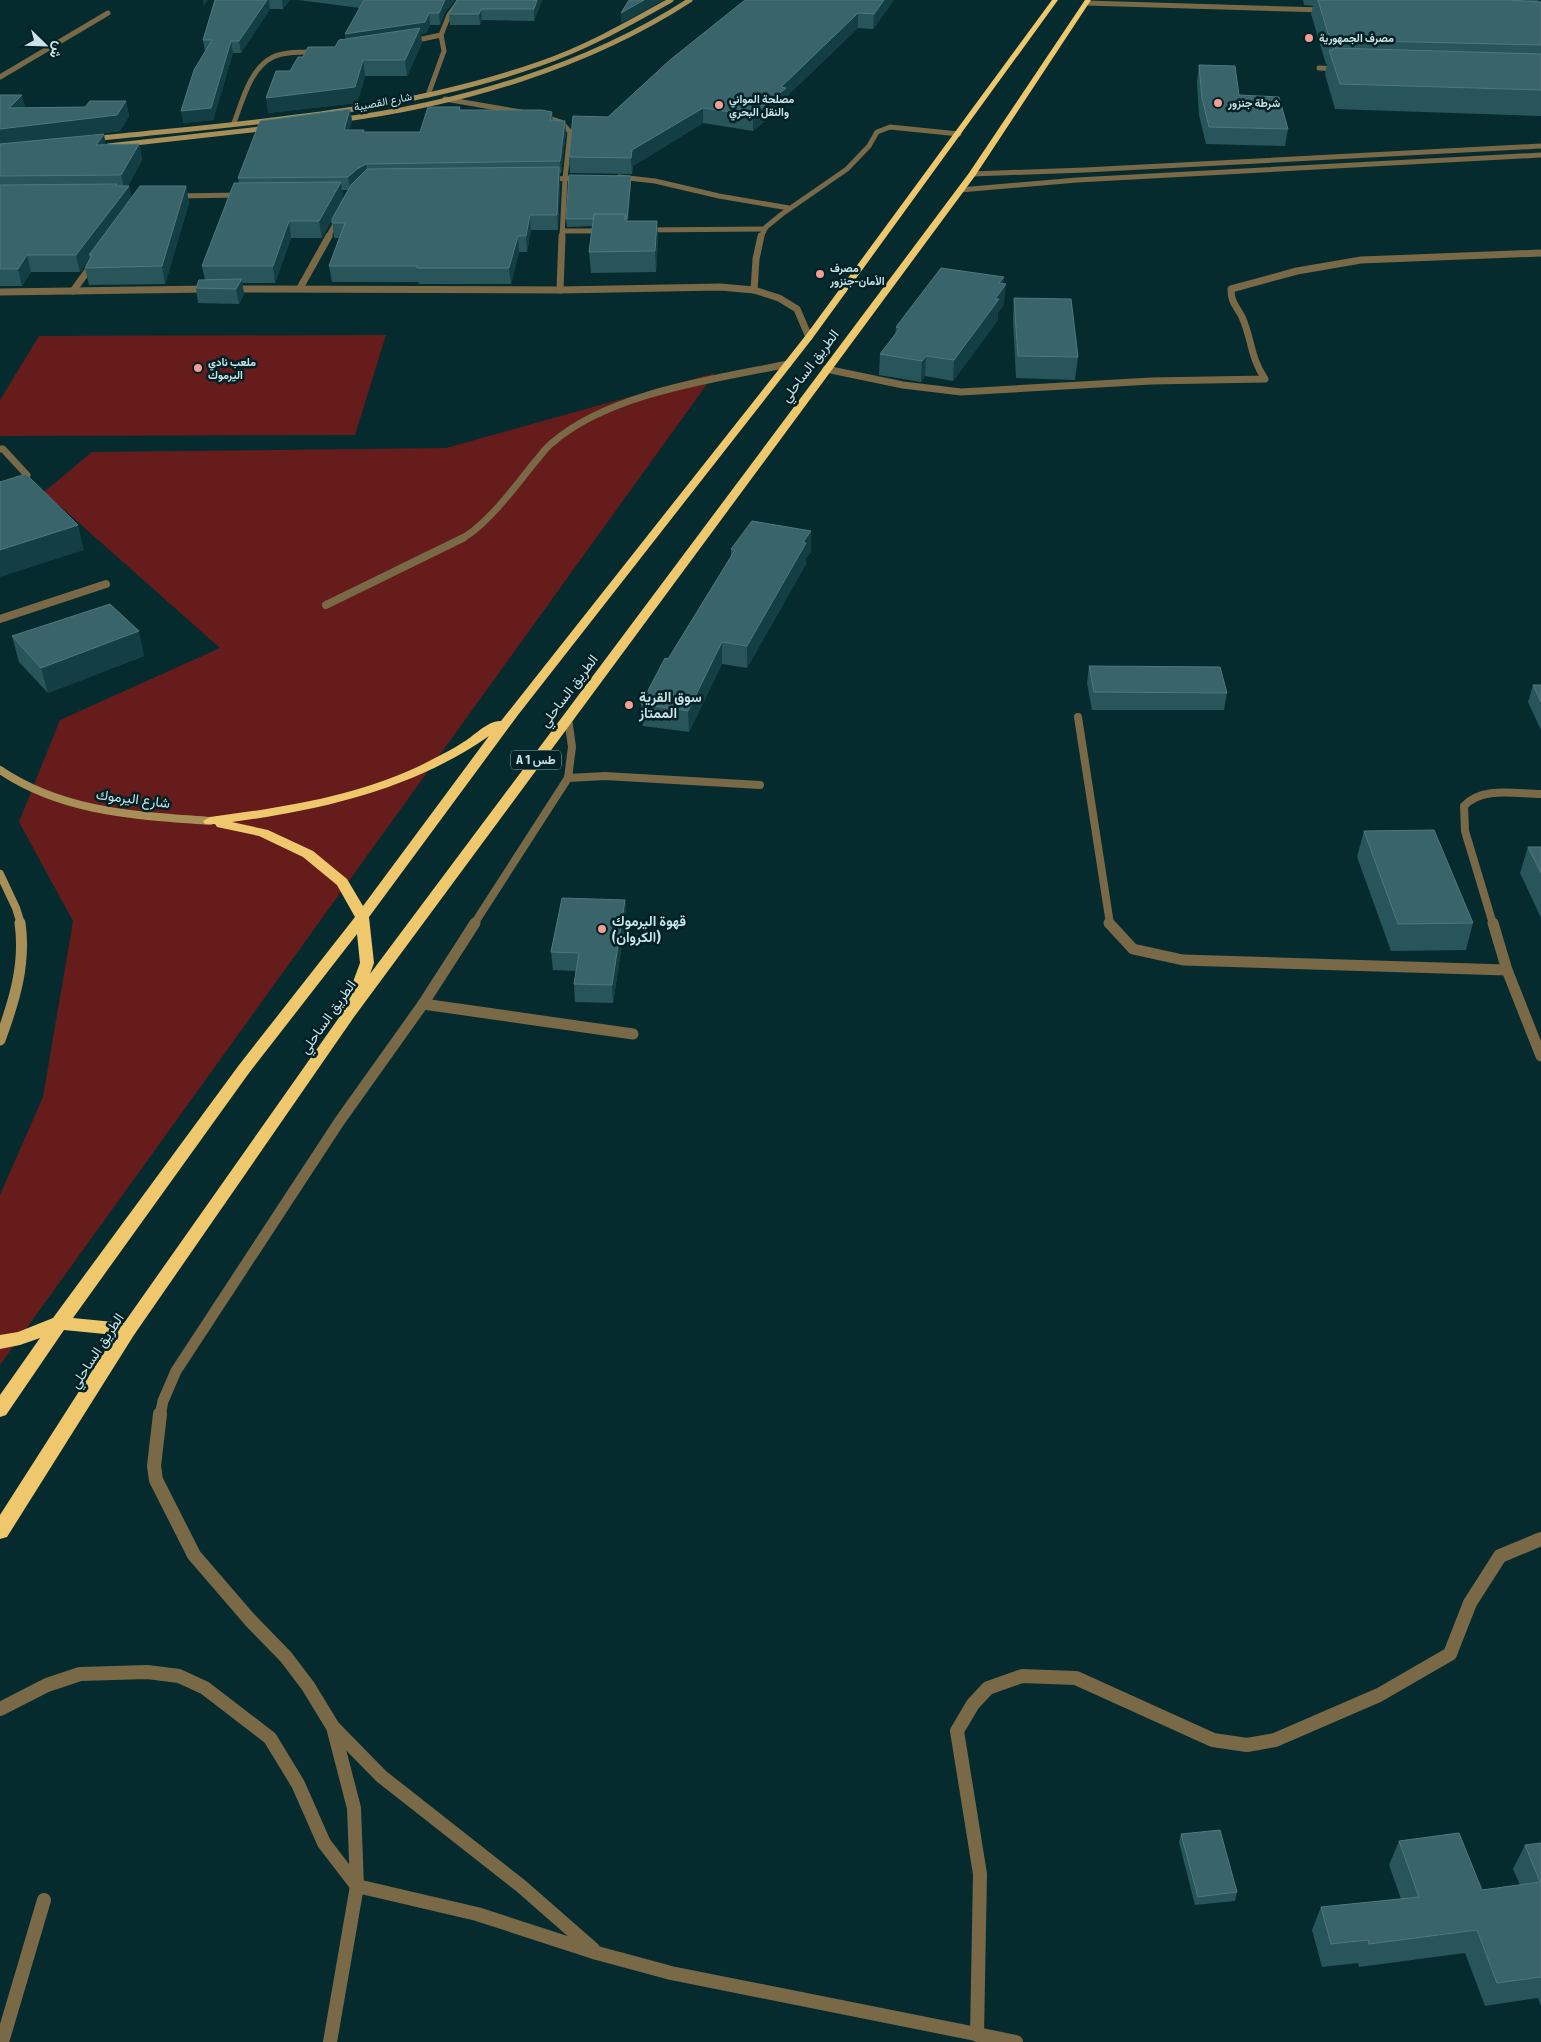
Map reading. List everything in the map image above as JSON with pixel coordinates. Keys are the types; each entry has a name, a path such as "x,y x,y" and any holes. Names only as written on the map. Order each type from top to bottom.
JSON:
{"highway":[{"name":"الطريق الساحلي","path":"0,1410 59,1324 244,1069 362,917 514,712 809,337 1055,0"},
{"name":"الطريق الساحلي","path":"0,1532 128,1330 349,1014 972,174 1087,1"},
{"path":"210,821 271,814 322,804 386,785 436,763 462,749 479,739 514,712"},
{"path":"210,821 263,834 308,854 342,882 362,917 367,963 349,1014"},
{"path":"0,1342 20,1338 59,1324 128,1330"}],"street":[{"path":"450,0 460,0"},
{"path":"428,95 444,51 441,35 449,15 460,0"},
{"path":"88,139 371,106 428,95 508,74 568,54 634,24 671,0"},
{"name":"شارع القصيبة","path":"330,121 387,112 530,77 594,53 657,22 690,0"},
{"path":"1290,0 1293,9"},
{"path":"1087,1 1332,11"},
{"path":"0,77 108,13"},
{"path":"400,43 441,35"},
{"path":"234,123 248,89 260,68 266,62 283,55 325,52"},
{"path":"1319,68 1349,70"},
{"path":"445,99 528,113"},
{"path":"537,115 559,120 568,126 570,132 565,178 560,290"},
{"path":"97,147 272,127"},
{"path":"754,290 756,258 765,229 789,208 853,166 877,132 882,129 906,128 959,134"},
{"path":"972,174 1085,170 1541,146"},
{"path":"960,190 1076,180 1541,155"},
{"path":"546,179 588,178"},
{"path":"613,178 656,181 719,196 789,208"},
{"path":"172,196 252,195"},
{"path":"300,288 342,211"},
{"path":"640,230 765,229"},
{"path":"564,231 612,231"},
{"path":"826,370 903,385 962,392 1151,381 1265,379 1256,366 1242,318 1231,300 1231,289 1297,271 1362,260 1541,253"},
{"path":"73,291 96,260"},
{"path":"0,292 300,288 560,290 720,287 754,290 779,298 797,309 809,337"},
{"path":"326,605 471,534 508,496 551,443 586,419 623,404 685,385 788,364"},
{"path":"0,449 3,449 27,475"},
{"path":"0,619 106,584"},
{"path":"1078,717 1109,923 1133,949 1183,960 1507,970"},
{"path":"568,718 572,747 568,778 423,1004 339,1122 176,1371 163,1401 155,1447 154,1466 156,1480 194,1555 250,1620 286,1657 333,1727 381,1776 521,1886 597,1953"},
{"name":"شارع اليرموك","path":"0,770 7,776 47,796 99,810 210,821"},
{"path":"568,778 605,776 760,785"},
{"path":"1541,794 1483,793 1471,798 1464,806 1465,831 1507,970 1541,1056"},
{"path":"0,874 20,919 22,956 15,998 0,1040"},
{"path":"423,1004 633,1034"},
{"path":"977,2035 980,1874 957,1731 973,1704 988,1688 1022,1676 1076,1678 1213,1740 1247,1746 1275,1740 1379,1695 1450,1654 1470,1603 1500,1556 1541,1539"},
{"path":"0,1709 47,1685 80,1674 147,1672 179,1676 205,1688 270,1738 298,1784 324,1843 357,1886 477,1914 597,1953 671,1973 1016,2042"},
{"path":"330,2042 357,1886 354,1808 333,1727"},
{"path":"2,2042 44,1900"}],"shaded area":[{"name":"ملعب نادي اليرموك","path":"386,335 355,435 0,436 0,400 39,336"},
{"path":"715,373 0,1365 0,1195 43,1097 73,921 19,822 60,720 220,648 44,492 92,452 446,448"}],"building":[{"path":"215,0 267,0 239,41 231,41 211,108 181,111 194,70 212,40 203,40"},
{"path":"364,0 445,0 439,13 429,13 425,22 345,34"},
{"path":"457,0 537,0 534,9 481,9 479,14 449,14"},
{"path":"629,0 644,0 621,13"},
{"path":"745,0 884,0 874,14 858,13 781,87 786,88 753,115 703,108 632,150 631,158 569,157 573,116 608,117 670,60"},
{"path":"1318,0 1507,0 1541,2 1541,45 1330,40"},
{"path":"420,28 405,60 363,60 355,87 266,98 276,71 290,71 298,57 303,57 308,47 335,47 339,40"},
{"path":"1333,48 1541,54 1541,90 1340,84 1329,50 1333,50"},
{"path":"1199,65 1235,66 1239,95 1279,97 1288,129 1209,127 1202,98"},
{"path":"0,95 22,95 9,108 85,107 90,101 126,101 117,115 0,129"},
{"path":"428,107 460,107 459,110 542,110 552,112 550,120 565,121 560,161 366,164 348,177 238,178 260,121 350,109 344,130 420,132"},
{"path":"104,134 96,145 139,144 121,175 0,176 0,144"},
{"path":"559,167 557,215 530,215 526,236 518,236 509,268 329,266 345,223 332,223 332,219 351,185 367,169"},
{"path":"569,175 631,176 627,219 625,214 594,214 593,219 566,219"},
{"path":"341,182 319,221 289,221 273,266 202,266 234,183"},
{"path":"117,184 116,186 129,186 76,255 27,255 18,269 0,269 0,185"},
{"path":"140,186 186,186 162,266 85,268 92,255 89,255"},
{"path":"594,214 625,214 625,221 657,221 655,251 589,252"},
{"path":"941,268 1004,277 999,283 1006,284 995,299 999,299 954,360 926,356 922,361 880,354 900,328 896,327"},
{"path":"242,279 236,289 196,288 199,280"},
{"path":"1014,298 1071,299 1078,357 1018,356"},
{"path":"26,474 78,525 0,550 0,482"},
{"path":"752,521 811,531 803,542 806,543 747,646 722,642 688,711 641,704 665,658 668,659 735,550 731,549"},
{"path":"110,604 139,631 41,668 12,636"},
{"path":"1089,666 1220,667 1227,693 1094,692"},
{"path":"1533,685 1541,685 1541,702"},
{"path":"1434,830 1473,923 1398,924 1364,831"},
{"path":"1528,847 1541,847 1541,873"},
{"path":"562,898 625,900 612,985 574,984 579,953 551,952"},
{"path":"1220,1830 1237,1892 1198,1897 1181,1834"},
{"path":"1459,1833 1482,1890 1540,1882 1525,1845 1541,1843 1541,1977 1497,1983 1477,1930 1369,1944 1368,1940 1331,1944 1321,1907 1419,1897 1399,1841"}],"place":[{"name":"مصرف الجمهورية","path":"1309,38"},
{"name":"شرطة جنزور","path":"1218,103"},
{"name":"مصلحة المواني والنقل البحري","path":"719,105"},
{"name":"مصرف الأمان-جنزور","path":"820,274"},
{"name":"ملعب نادي اليرموك","path":"198,368"},
{"name":"سوق القرية الممتاز","path":"629,705"},
{"name":"قهوة اليرموك (الكروان)","path":"602,929"}]}
